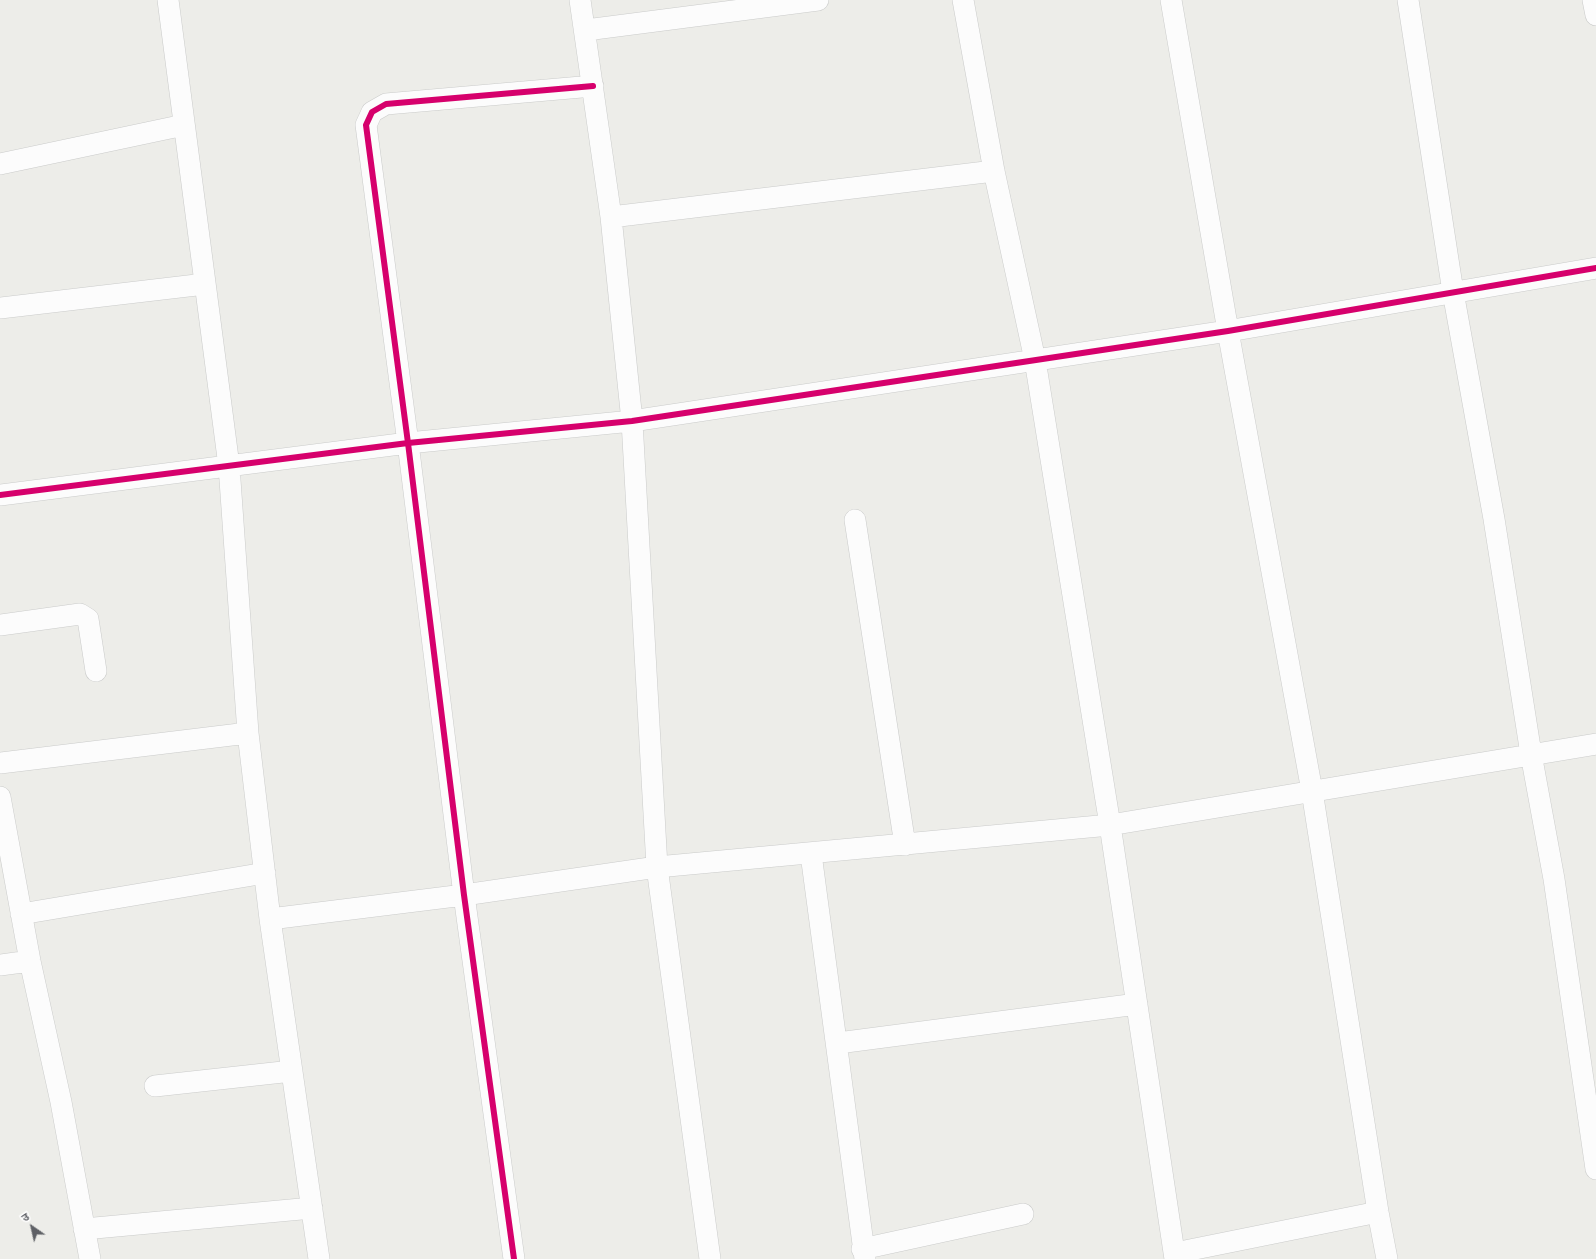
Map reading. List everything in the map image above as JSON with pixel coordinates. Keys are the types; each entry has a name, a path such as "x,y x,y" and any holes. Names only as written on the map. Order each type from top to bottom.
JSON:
{"street":[{"path":"168,0 228,466 248,733 270,919 320,1259"},
{"path":"580,0 586,30 611,217 632,421 657,867 710,1259"},
{"path":"586,30 818,0"},
{"path":"963,0 994,171 1035,360 1110,825 1175,1256 1378,1212"},
{"path":"1171,0 1228,331 1312,791 1378,1212 1387,1259"},
{"path":"1408,0 1453,292 1494,519 1531,754 1554,879 1594,1144 1596,1169"},
{"path":"1593,0 1596,15"},
{"path":"514,1259 464,895 408,443 366,125 372,112 386,104 593,86"},
{"path":"0,164 184,125"},
{"path":"611,217 994,171"},
{"path":"0,495 408,443 632,421 1228,331 1596,268"},
{"path":"0,308 205,284"},
{"path":"856,520 904,845"},
{"path":"0,625 80,614 88,619 96,671"},
{"path":"0,763 248,733"},
{"path":"270,919 464,895 657,867 811,854 1110,825 1596,744"},
{"path":"0,797 30,961 61,1102 90,1259"},
{"path":"811,854 838,1043 864,1254 1023,1214"},
{"path":"21,914 265,873"},
{"path":"0,965 30,961"},
{"path":"838,1043 1137,1004"},
{"path":"155,1086 292,1071"},
{"path":"84,1230 312,1208"}],"cycle path":[{"path":"514,1259 464,895 408,443 366,125 372,112 386,104 593,86"},
{"path":"0,495 408,443 632,421 1228,331 1596,268"}]}
